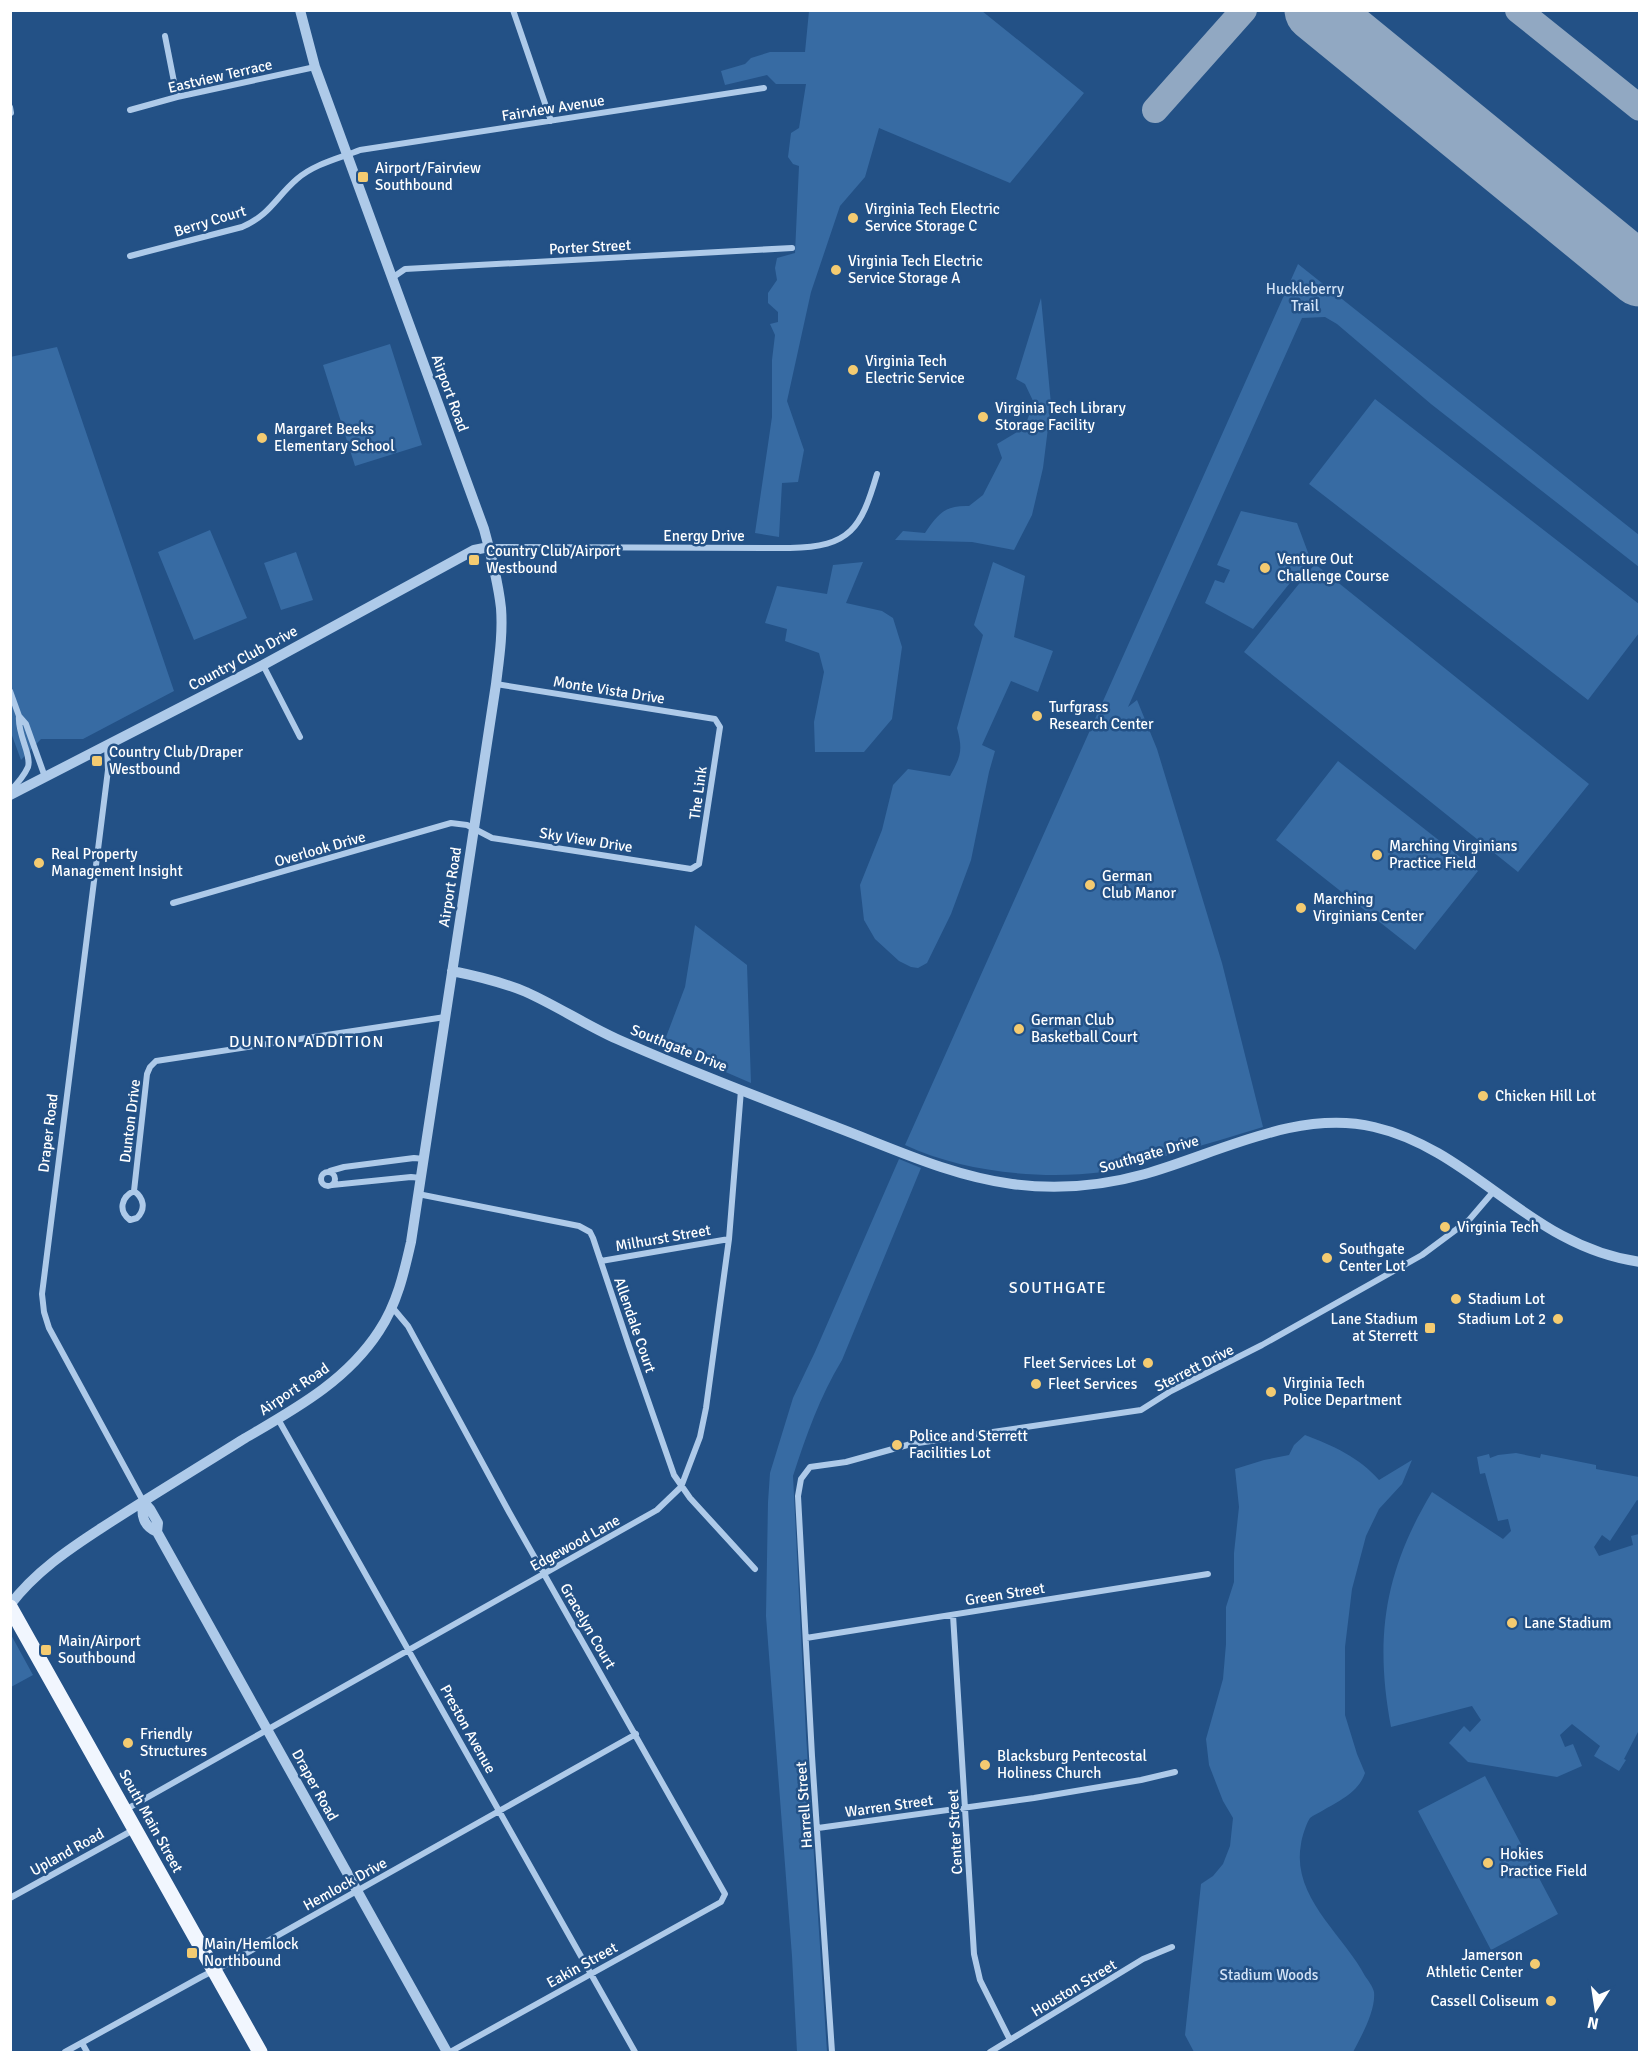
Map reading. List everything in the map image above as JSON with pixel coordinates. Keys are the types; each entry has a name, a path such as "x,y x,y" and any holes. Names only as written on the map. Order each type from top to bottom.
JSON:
{"main road":[{"name":"South Main Street","path":"10,1606 260,2052"}],"street":[{"path":"513,10 551,121"},
{"name":"Airport Road","path":"10,1606 22,1589 69,1549 142,1501 278,1419 324,1389 346,1371 374,1339 392,1307 405,1271 496,684 501,638 501,610 489,548 469,487 315,67 300,11"},
{"path":"165,36 177,97"},
{"name":"Eastview Terrace","path":"130,110 177,97 315,67"},
{"name":"Fairview Avenue","path":"347,155 360,150 764,88"},
{"name":"Berry Court","path":"130,256 254,222 273,206 298,177 347,155"},
{"name":"Porter Street","path":"392,278 405,269 792,248"},
{"name":"Energy Drive","path":"489,548 790,548 822,546 842,538 855,526 867,505 877,474"},
{"name":"Country Club Drive","path":"10,793 263,665 474,550 489,548"},
{"path":"263,665 300,737"},
{"name":"Monte Vista Drive","path":"496,684 710,717 717,722"},
{"path":"10,692 26,724 45,777"},
{"path":"10,793 26,770 28,763 18,727 20,716"},
{"name":"The Link","path":"696,867 700,862 720,728 717,722"},
{"name":"Draper Road","path":"107,745 108,770 42,1294 44,1311 49,1328 142,1501 141,1516 149,1529 157,1532 357,1892 449,2052"},
{"name":"Overlook Drive","path":"172,903 451,823 462,824 474,829"},
{"name":"Sky View Drive","path":"474,829 492,838 691,869 696,867"},
{"name":"Southgate Drive","path":"452,971 521,990 605,1033 741,1090 942,1168 1013,1184 1076,1186 1119,1180 1147,1173 1268,1134 1305,1125 1353,1123 1402,1135 1429,1148 1543,1226 1572,1242 1599,1253 1640,1262"},
{"name":"Dunton Drive","path":"134,1191 140,1196 143,1208 137,1218 130,1220 124,1215 122,1207 124,1199 134,1191 147,1074 156,1061 445,1017"},
{"name":"Edgewood Lane","path":"125,1810 657,1510 681,1487 700,1437 706,1408 729,1239 741,1090"},
{"path":"421,1178 332,1185 324,1185 321,1180 322,1174 344,1167 424,1159"},
{"path":"330,1171 335,1178 332,1185"},
{"name":"Sterrett Drive","path":"802,1556 798,1496 801,1479 810,1467 846,1462 911,1444 1141,1410 1422,1255 1469,1220 1493,1192"},
{"name":"Allendale Court","path":"418,1194 585,1228 593,1238 628,1347 674,1474 681,1487 755,1569"},
{"name":"Milhurst Street","path":"601,1261 729,1239"},
{"name":"Gracelyn Court","path":"392,1307 408,1326 544,1574 724,1890 724,1897"},
{"name":"Preston Avenue","path":"278,1419 635,2052"},
{"name":"Harrell Street","path":"802,1556 832,2052"},
{"name":"Green Street","path":"806,1638 1208,1574"},
{"name":"Center Street","path":"953,1615 975,1964 985,1991 1010,2040"},
{"name":"Hemlock Drive","path":"65,2052 357,1892 636,1734"},
{"name":"Warren Street","path":"818,1828 966,1808 1175,1772"},
{"name":"Upland Road","path":"10,1898 135,1829"},
{"name":"Eakin Street","path":"449,2052 721,1902 724,1897"},
{"name":"Houston Street","path":"990,2052 1143,1959 1172,1947"},
{"path":"82,2043 87,2052"}],"green space":[{"path":"809,11 982,11 1084,93 1010,183 879,128 865,177 840,206 811,292 787,401 804,450 798,482 782,483 779,537 755,533 772,417 772,360 775,335 770,324 778,322 778,312 768,303 768,293 777,280 775,268 777,258 795,253 799,166 793,164 788,157 791,133 799,128 806,84 776,84 767,75 725,85 721,71 745,64 751,58 770,52 805,52"},
{"name":"Huckleberry Trail","path":"1298,264 1639,535 1639,567 1431,404 1337,324 1325,317 1302,318 1128,707 1137,700 1157,749 1222,963 1263,1127 1130,1166 1079,1174 1028,1174 976,1168 951,1162 905,1145"},
{"path":"1041,298 1051,404 1043,468 1032,515 1014,550 972,542 895,540 903,531 925,533 943,512 954,507 969,506 983,495 1002,458 997,444 1024,428 1034,403 1025,384 1016,379"},
{"path":"390,344 422,445 355,466 323,365"},
{"path":"57,347 174,691 83,739 41,739 21,760 10,730 10,357"},
{"path":"1375,399 1639,604 1639,633 1588,700 1309,484"},
{"name":"Venture Out Challenge Course","path":"1241,511 1297,523 1310,558 1253,629 1205,603 1215,580 1224,583 1230,570 1217,565"},
{"path":"210,530 247,618 194,640 158,552"},
{"path":"296,552 313,600 281,610 264,563"},
{"path":"863,562 846,603 882,611 893,618 902,647 892,719 864,752 815,752 814,722 824,672 819,653 785,641 787,629 765,623 777,586 827,594 833,565"},
{"path":"993,562 1025,576 1014,637 1053,651 1038,692 1011,681 982,745 995,751 971,860 951,914 927,963 918,968 911,967 899,961 875,939 864,920 860,885 882,830 893,785 908,769 950,776 957,763 960,742 957,728 983,635 974,625"},
{"path":"1315,564 1589,784 1518,872 1244,652"},
{"name":"Marching Virginians Practice Field","path":"1338,761 1478,871 1415,950 1276,840"},
{"path":"695,925 747,965 751,1083 663,1045 685,987"},
{"path":"899,1159 921,1168 842,1360 814,1416 793,1476 806,1735 827,2052 797,2052 792,1956 766,1616 770,1473 793,1398"},
{"name":"Stadium Woods","path":"1305,1435 1345,1453 1379,1480 1412,1460 1402,1484 1379,1509 1366,1536 1352,1589 1345,1647 1345,1715 1365,1773 1358,1786 1348,1795 1310,1818 1301,1844 1300,1863 1311,1898 1372,1986 1373,2007 1353,2052 1194,2052 1185,2035 1201,1884 1213,1876 1223,1864 1230,1846 1233,1818 1223,1801 1209,1765 1206,1739 1223,1679 1226,1607 1234,1582 1234,1553 1239,1507 1235,1469 1289,1455 1294,1445"},
{"name":"Lane Stadium","path":"1516,1453 1540,1458 1541,1454 1596,1465 1596,1469 1639,1477 1639,1501 1637,1500 1610,1541 1602,1535 1594,1547 1599,1556 1633,1545 1631,1536 1639,1534 1639,1730 1619,1771 1594,1756 1600,1746 1572,1724 1560,1735 1565,1747 1573,1744 1582,1766 1557,1777 1468,1762 1449,1743 1464,1726 1470,1732 1481,1720 1472,1706 1391,1727 1386,1694 1384,1634 1394,1577 1403,1549 1432,1492 1503,1539 1511,1531 1508,1519 1498,1521 1485,1473 1480,1474 1477,1457 1489,1454 1490,1458"},
{"path":"10,1633 33,1675 11,1687 10,1687"},
{"name":"Hokies Practice Field","path":"1485,1776 1558,1914 1491,1950 1418,1811"}],"taxiway":[{"path":"1155,110 1244,10"},
{"path":"1518,10 1640,108"}],"runway":[{"path":"1316,10 1640,275"}],"place":[{"name":"Airport/Fairview Southbound","path":"363,177"},
{"name":"Virginia Tech Electric Service Storage C","path":"853,218"},
{"name":"Virginia Tech Electric Service Storage A","path":"836,270"},
{"name":"Virginia Tech Electric Service","path":"853,370"},
{"name":"Virginia Tech Library Storage Facility","path":"983,417"},
{"name":"Margaret Beeks Elementary School","path":"262,438"},
{"name":"Country Club/Airport Westbound","path":"474,560"},
{"name":"Venture Out Challenge Course","path":"1265,568"},
{"name":"Turfgrass Research Center","path":"1037,716"},
{"name":"Country Club/Draper Westbound","path":"97,761"},
{"name":"Marching Virginians Practice Field","path":"1377,855"},
{"name":"Real Property Management Insight","path":"39,863"},
{"name":"German Club Manor","path":"1090,885"},
{"name":"Marching Virginians Center","path":"1301,908"},
{"name":"German Club Basketball Court","path":"1019,1029"},
{"name":"Chicken Hill Lot","path":"1483,1096"},
{"name":"Virginia Tech","path":"1445,1227"},
{"name":"Southgate Center Lot","path":"1327,1258"},
{"name":"Stadium Lot","path":"1456,1299"},
{"name":"Stadium Lot 2","path":"1558,1319"},
{"name":"Lane Stadium at Sterrett","path":"1430,1328"},
{"name":"Fleet Services Lot","path":"1148,1363"},
{"name":"Fleet Services","path":"1036,1384"},
{"name":"Virginia Tech Police Department","path":"1271,1392"},
{"name":"Police and Sterrett Facilities Lot","path":"897,1445"},
{"name":"Lane Stadium","path":"1512,1623"},
{"name":"Main/Airport Southbound","path":"46,1650"},
{"name":"Friendly Structures","path":"128,1743"},
{"name":"Blacksburg Pentecostal Holiness Church","path":"985,1765"},
{"name":"Hokies Practice Field","path":"1488,1863"},
{"name":"Main/Hemlock Northbound","path":"192,1953"},
{"name":"Jamerson Athletic Center","path":"1535,1964"},
{"name":"Cassell Coliseum","path":"1551,2001"}],"district":[{"name":"DUNTON ADDITION","path":"307,1041"},
{"name":"SOUTHGATE","path":"1058,1287"}]}
